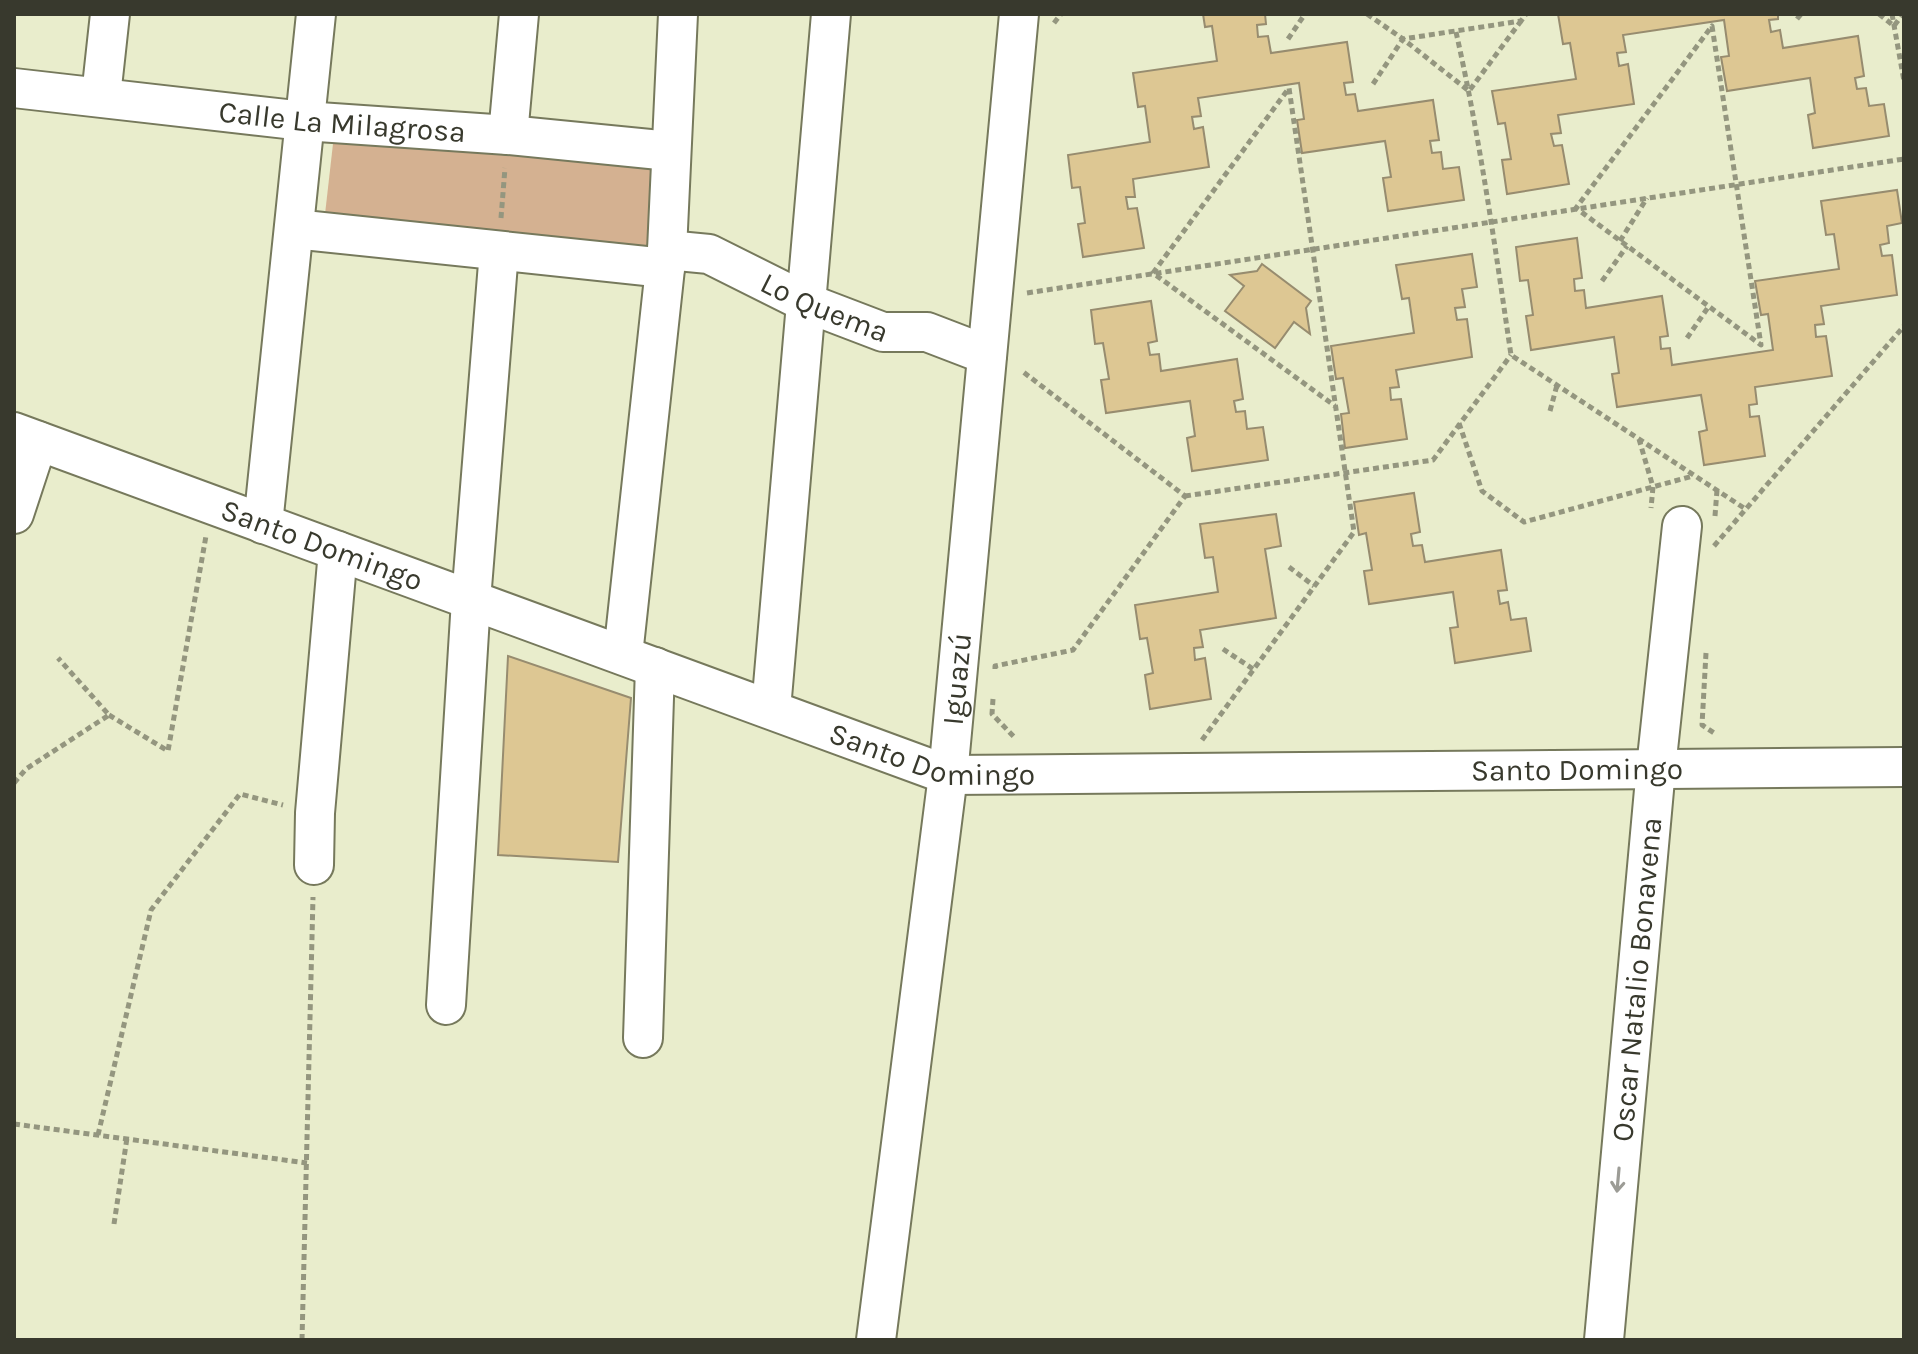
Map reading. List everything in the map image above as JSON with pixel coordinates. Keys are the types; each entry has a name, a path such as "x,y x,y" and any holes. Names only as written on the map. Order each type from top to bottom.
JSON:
{"street":[{"path":"101,96 110,14"},
{"path":"263,524 316,14"},
{"path":"508,135 519,14"},
{"path":"643,1038 639,661 666,259 678,14"},
{"path":"771,709 831,14"},
{"name":"Iguazú","path":"876,1340 1005,357 992,313 1019,14"},
{"name":"Calle La Milagrosa","path":"14,88 304,121 508,135 670,151"},
{"name":"Lo Quema","path":"294,229 499,251 666,259 709,254 807,303 883,332 927,332 1005,357"},
{"path":"446,1005 471,600 499,251"},
{"path":"14,514 26,437"},
{"name":"Santo Domingo","path":"26,437 948,775 1904,767"},
{"name":"Oscar Natalio Bonavena","path":"1604,1340 1656,768 1690,524"},
{"path":"314,865 315,813 338,551"}],"path":[{"path":"1053,37 1054,21 1061,14"},
{"path":"1288,39 1305,14"},
{"path":"1367,14 1469,91"},
{"path":"1469,91 1526,14"},
{"path":"1879,14 1894,26"},
{"path":"1892,14 1904,81"},
{"path":"1894,26 1903,14"},
{"path":"1373,84 1403,39 1521,21"},
{"path":"1712,26 1761,345 1709,306 1576,208 1712,26"},
{"path":"1005,357 1185,496 1433,460 1511,355 1469,91 1456,32"},
{"path":"1153,273 1289,88 1354,532 1201,741 1217,741"},
{"path":"499,251 508,135"},
{"path":"992,313 1030,292 1904,159"},
{"path":"1620,241 1648,197"},
{"path":"1602,281 1627,246"},
{"path":"1153,273 1335,406"},
{"path":"1028,305 1030,292"},
{"path":"1687,338 1709,306"},
{"path":"1639,439 1653,487 1713,548 1904,326"},
{"path":"1511,355 1747,510"},
{"path":"1550,411 1557,385"},
{"path":"1459,423 1482,491 1524,522 1694,475"},
{"path":"1690,524 1717,490"},
{"path":"995,678 995,666 1073,650 1185,496"},
{"path":"58,658 109,715 168,751 211,505"},
{"path":"1289,567 1314,586"},
{"path":"1223,649 1253,669"},
{"path":"1707,651 1702,725 1715,734"},
{"path":"994,690 992,714 1018,741"},
{"path":"14,783 26,769 109,715"},
{"path":"98,1135 151,910 240,794 315,813"},
{"path":"302,1340 314,865"},
{"path":"14,1124 307,1163"},
{"path":"114,1224 127,1138"}],"shaded area":[{"path":"334,135 659,164 653,257 324,223"}],"building":[{"path":"1203,14 1265,14 1266,24 1257,25 1258,37 1268,36 1271,53 1347,42 1353,82 1344,83 1346,95 1355,94 1358,111 1433,100 1439,140 1430,141 1432,153 1441,152 1443,169 1459,167 1464,200 1388,211 1383,178 1391,177 1385,141 1302,153 1297,120 1304,119 1299,83 1198,98 1201,116 1192,117 1194,129 1203,127 1209,167 1133,179 1135,197 1126,197 1128,209 1137,208 1144,248 1083,257 1078,224 1085,223 1080,187 1072,188 1068,155 1150,142 1145,106 1138,107 1133,73 1217,61 1212,26 1205,27"},
{"path":"1558,14 1778,14 1778,19 1769,20 1771,32 1780,30 1783,48 1858,36 1864,76 1855,78 1857,89 1866,88 1869,106 1884,104 1889,136 1813,148 1808,115 1815,113 1810,78 1727,91 1721,57 1729,56 1724,20 1623,35 1626,52 1617,53 1619,66 1628,64 1634,104 1558,115 1561,133 1551,134 1554,146 1562,145 1569,184 1507,194 1502,160 1511,159 1505,123 1498,124 1492,91 1576,79 1570,43 1563,44"},
{"path":"1897,190 1902,223 1887,226 1889,243 1880,245 1882,256 1892,255 1897,295 1821,306 1824,324 1815,325 1816,337 1826,336 1832,376 1755,387 1757,404 1749,405 1750,417 1759,416 1765,456 1704,465 1699,432 1707,430 1701,395 1617,407 1612,374 1619,373 1614,337 1531,350 1526,316 1533,315 1528,280 1520,281 1516,247 1577,238 1582,278 1574,279 1575,291 1584,290 1586,308 1662,296 1668,336 1660,337 1661,349 1670,348 1672,365 1773,350 1768,314 1761,315 1755,281 1839,269 1834,234 1826,235 1821,201"},
{"path":"1472,254 1477,287 1462,289 1465,307 1455,308 1457,320 1467,319 1472,357 1396,370 1399,387 1390,388 1391,400 1401,399 1407,439 1345,448 1341,414 1349,413 1343,378 1336,379 1331,346 1414,333 1409,298 1402,299 1396,265"},
{"path":"1262,264 1311,301 1306,308 1310,334 1294,322 1275,348 1225,311 1244,286 1230,275 1257,271"},
{"path":"1151,301 1157,341 1148,343 1150,355 1159,354 1161,371 1237,359 1243,399 1234,401 1236,412 1245,411 1247,429 1263,427 1268,460 1192,471 1187,438 1195,436 1190,401 1106,413 1101,380 1109,379 1103,343 1095,344 1091,310"},
{"path":"1414,493 1420,532 1411,534 1413,546 1422,545 1425,562 1501,550 1507,590 1498,591 1500,604 1508,602 1511,620 1526,618 1531,651 1455,663 1450,628 1458,627 1453,592 1369,604 1364,571 1372,570 1366,533 1359,535 1354,502"},
{"path":"1276,514 1281,546 1265,549 1276,618 1200,630 1203,647 1194,648 1195,660 1205,658 1211,699 1150,709 1145,675 1153,673 1147,638 1140,639 1135,605 1218,592 1213,557 1205,558 1200,524"},
{"path":"508,656 631,698 618,862 498,855"}]}
